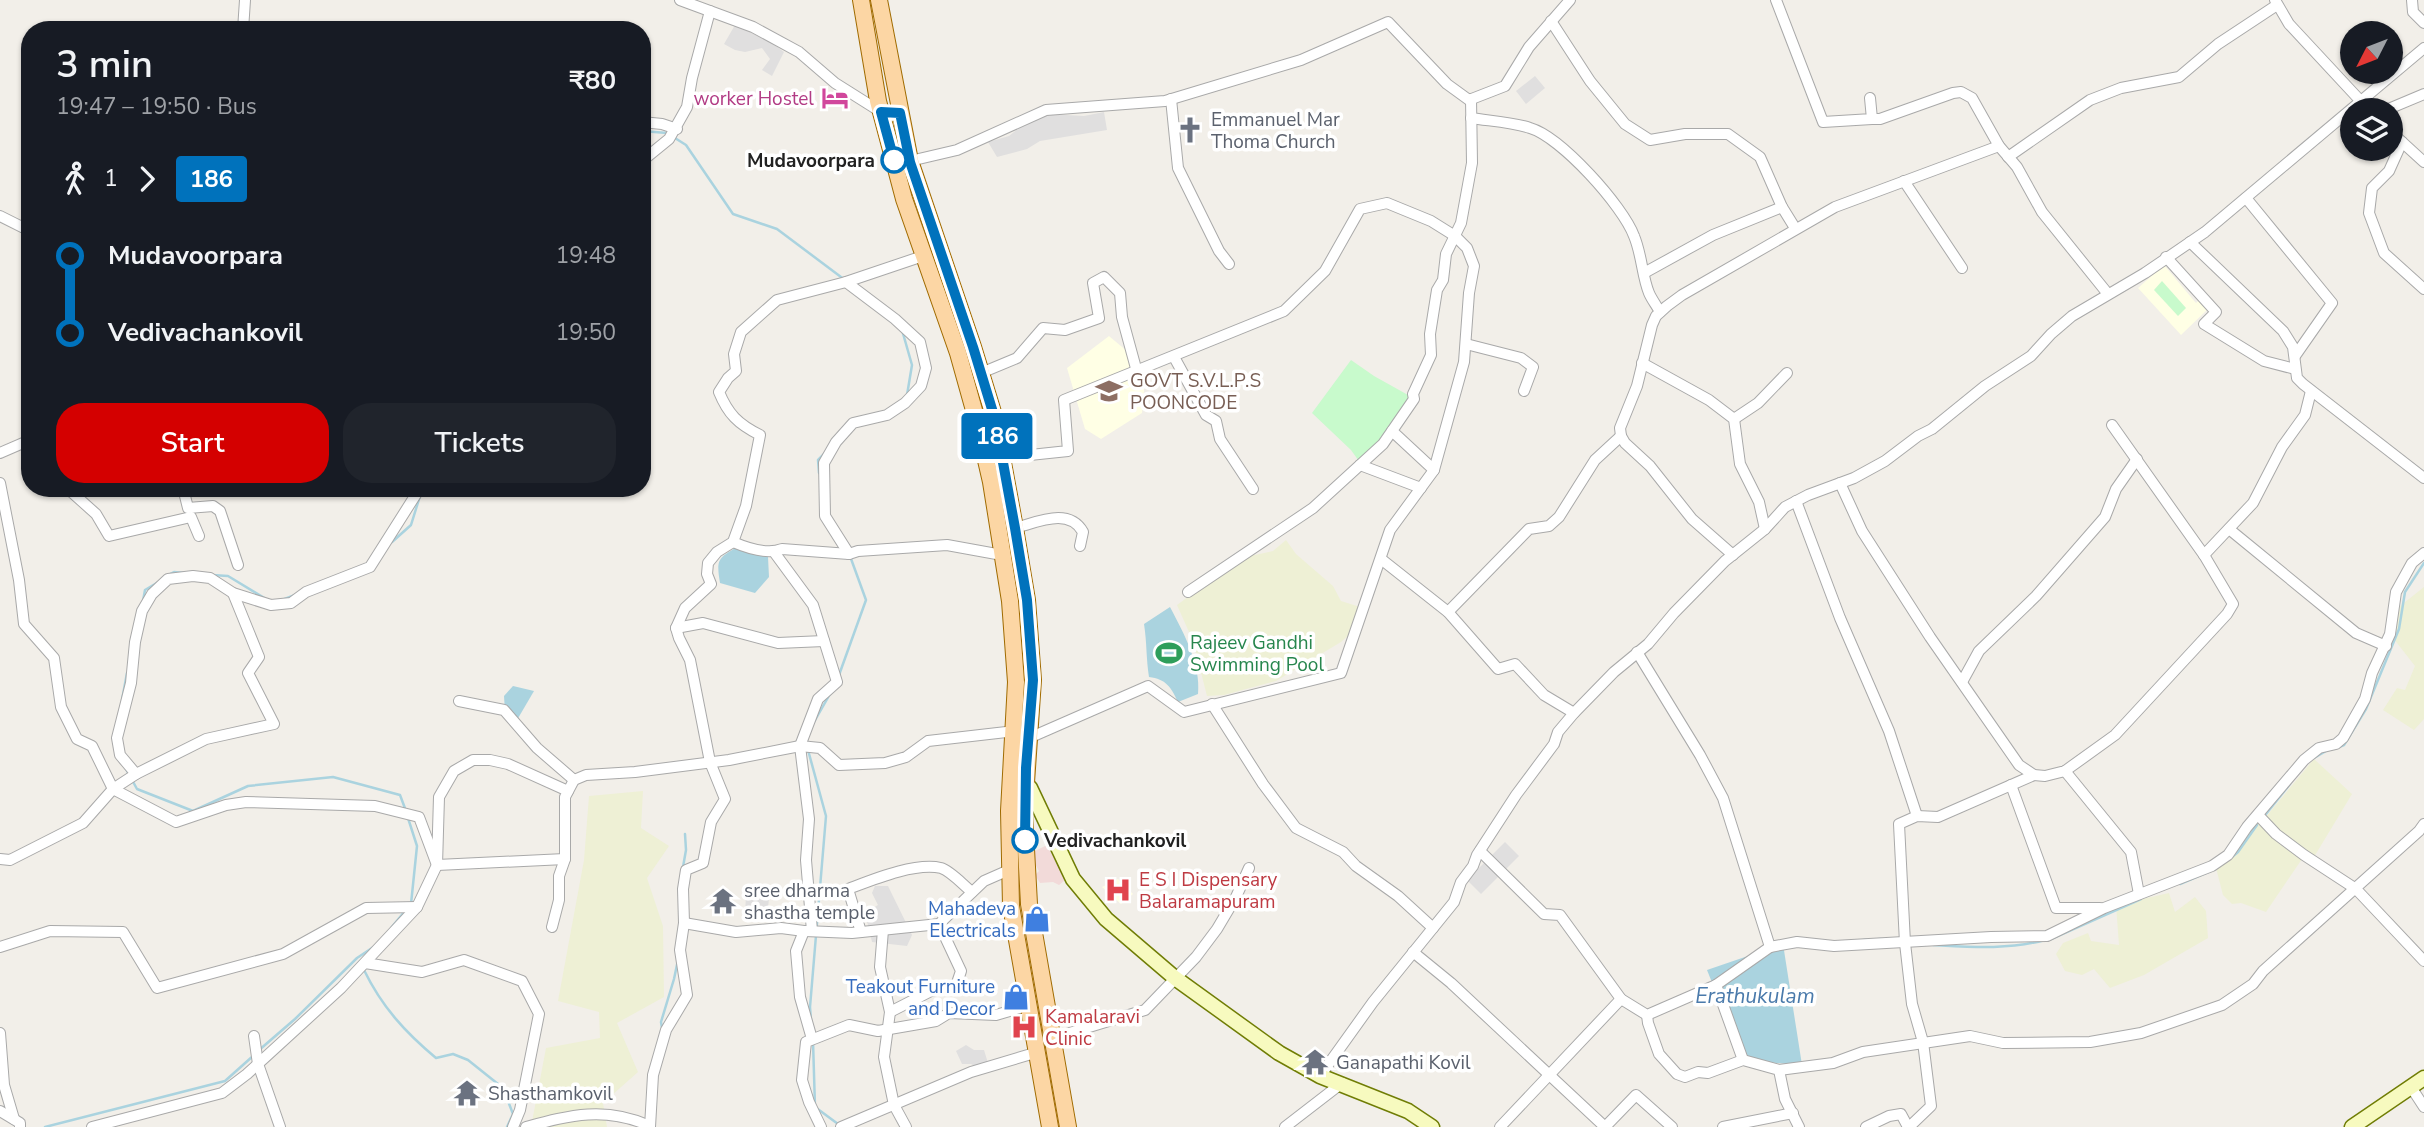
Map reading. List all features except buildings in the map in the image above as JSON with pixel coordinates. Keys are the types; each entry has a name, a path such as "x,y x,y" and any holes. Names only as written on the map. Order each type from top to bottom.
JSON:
{"main road":[{"path":"861,0 881,112 904,199 958,353 991,482 1010,601 1022,734"},
{"path":"879,0 910,162 995,419 1027,600 1033,680 1022,734 1009,870 1010,906 1051,1127"},
{"path":"1018,781 1073,879 1106,919 1175,978 1279,1053 1320,1076 1408,1111 1432,1127"},
{"path":"1018,781 1024,812 1029,904 1068,1127"},
{"path":"2352,1127 2424,1077"}],"street":[{"path":"244,21 245,0"},
{"path":"680,0 753,27 799,52 835,83 881,112 900,113"},
{"path":"1776,0 1823,122 1880,118 1961,92 1972,98 1999,146 2017,167 2042,212 2108,294"},
{"path":"2412,0 2413,12 2424,23"},
{"path":"910,162 957,150 1046,110 1171,99 1301,60 1388,22 1447,84 1469,100 1506,86 1529,47 1567,1"},
{"path":"2008,157 2090,100 2121,88 2179,77 2218,44 2276,2 2297,33 2357,98"},
{"path":"651,154 677,129 687,107 710,11"},
{"path":"1551,22 1590,81 1625,124 1650,140 1685,134 1728,134 1760,157 1782,207 1795,228"},
{"path":"2362,98 2424,48"},
{"path":"2403,103 2424,94"},
{"path":"1871,98 1872,119"},
{"path":"1171,99 1178,168 1219,251 1229,264"},
{"path":"1188,592 1313,508 1383,444 1414,399 1413,394 1431,355 1433,309 1437,289 1443,280 1446,254 1461,223 1472,163 1471,99"},
{"path":"1320,1076 1373,1002 1454,902 1461,882 1516,795 1554,744 1558,732 1733,555 1765,529 1785,507 1885,461 1932,429 1985,386 2031,356 2072,316 2145,273 2190,242 2246,198 2340,116"},
{"path":"1471,118 1530,128 1546,135 1574,158 1633,231 1642,255 1649,293 1660,312"},
{"path":"651,123 677,129"},
{"path":"2403,143 2424,162"},
{"path":"1733,555 1692,519 1650,466 1621,436 1620,428 1637,386 1652,325 1660,312 1682,295 1835,206 1999,146"},
{"path":"2393,161 2389,171 2372,188 2369,213 2384,253 2424,289"},
{"path":"1904,181 1962,268"},
{"path":"2246,198 2332,303 2295,356"},
{"path":"552,927 559,900 559,876 565,859 565,797 574,780 586,775 635,772 804,747 820,748 839,765 885,764 906,757 928,741 1022,734 1147,686 1184,712 1341,673 1390,530 1434,470 1464,362 1469,293 1474,266 1467,248 1455,236 1431,220 1387,203 1360,209 1325,271 1284,311 1064,400 1068,450 1001,458"},
{"path":"1644,272 1713,235 1782,207"},
{"path":"0,216 21,226"},
{"path":"2190,242 2283,331 2293,347 2297,378 2424,478"},
{"path":"526,1127 578,1114 628,1116 650,1126 653,1075 666,1030 687,995 680,950 686,870 703,863 711,822 725,799 710,762 690,660 676,628 685,608 711,584 707,574 708,562 717,552 733,542 746,506 760,435 747,428 726,409 719,392 736,371 734,354 741,332 777,300 846,282 923,256"},
{"path":"2166,257 2216,312 2204,324 2264,360 2295,369"},
{"path":"981,373 1017,358 1043,328 1065,330 1099,318 1093,283 1104,277 1121,293 1122,317 1137,372"},
{"path":"846,282 895,319 919,342 926,368 921,386 905,403 887,415 853,423 836,442 824,463 825,516 849,554"},
{"path":"1466,344 1521,358 1533,368 1524,391"},
{"path":"1174,357 1206,415 1216,421 1220,439 1253,489"},
{"path":"1642,363 1709,400 1734,419 1740,464 1759,502 1765,529"},
{"path":"1734,419 1758,403 1787,373"},
{"path":"2204,555 2253,503 2282,447 2305,415 2311,391"},
{"path":"1840,483 1862,531 1930,637 2019,765 2034,775 2045,776 2065,771 2115,735 2233,604 2204,555 2112,425"},
{"path":"1392,431 1434,470"},
{"path":"1448,612 1529,529 1549,526 1559,517 1595,460 1621,436"},
{"path":"0,453 21,444"},
{"path":"1962,682 1979,651 2036,596 2105,517 2116,489 2137,459"},
{"path":"1360,465 1421,488"},
{"path":"0,483 19,580 24,624 54,658 61,707 77,739 92,746 113,789 176,822 226,805 246,802 375,806 419,817 437,865"},
{"path":"77,497 96,514 110,536 191,517 199,536"},
{"path":"185,497 188,508 213,506 220,511 238,565"},
{"path":"136,774 120,755 117,738 131,683 135,642 142,611 152,594 168,579 193,576 209,578 233,593 271,605 291,603 306,592 370,567 414,497"},
{"path":"1796,501 1840,618 1889,731 1917,816"},
{"path":"1015,528 1063,517 1075,520 1083,532 1080,546"},
{"path":"2229,529 2356,633 2386,646"},
{"path":"733,542 774,552 782,549 849,554 858,551 947,545 1002,555"},
{"path":"774,552 813,606 837,682 818,699 804,747 809,819 806,860 813,931 796,951 800,997 813,1039"},
{"path":"1647,1014 1716,985 1770,947 1797,942 1834,946 1991,936 2047,936 2104,908 2225,858 2247,827 2304,760 2319,748 2336,744 2343,738 2365,699 2372,673 2386,646 2396,593 2412,563 2424,552"},
{"path":"1381,559 1448,612 1498,669 1514,664 1544,695 1574,713"},
{"path":"0,859 10,860 83,824 113,789 136,774 206,739 274,724 248,673 259,657 233,593"},
{"path":"676,628 703,623 778,643 824,641"},
{"path":"1637,652 1723,798 1770,947"},
{"path":"459,701 504,709 537,748 574,780"},
{"path":"1212,704 1263,785 1296,828 1343,852 1356,866 1398,896 1433,928"},
{"path":"92,1127 222,1093 258,1064 365,963 416,907 437,865 439,797 454,771 473,760 491,760 508,764 568,791"},
{"path":"2065,771 2131,852 2139,894"},
{"path":"1866,1127 1889,1116 1901,1114 1909,1127 1931,1106 1923,1042 1912,1004 1905,943 1899,824 1917,816 1938,817 2034,775"},
{"path":"2011,785 2056,908 2104,908"},
{"path":"2258,815 2276,834 2304,856 2356,889 2424,961"},
{"path":"1647,1014 1660,1054 1677,1074 1685,1077 1698,1072 1708,1073 1743,1060 1779,1070 1833,1063 1863,1052 1970,1036 2003,1043 2090,1042 2141,1033 2211,1010 2253,984 2263,971 2356,889 2424,824"},
{"path":"1480,851 1544,914 1560,915 1621,999 1647,1014"},
{"path":"437,865 565,859"},
{"path":"1053,1038 1145,1010 1196,957 1217,929 1236,897 1249,867"},
{"path":"861,932 848,889 916,868 943,868 972,891"},
{"path":"684,923 736,932 781,928 861,932 939,924 984,881 1009,870"},
{"path":"0,947 50,931 123,932 157,988 283,954 366,908 416,907"},
{"path":"890,1012 931,991 956,985 961,971 939,924"},
{"path":"883,930 880,967 890,1012 884,1057 894,1105 906,1127"},
{"path":"1413,952 1451,983 1605,1127 1636,1095 1672,1127"},
{"path":"365,963 422,972 464,960 522,981 539,1014 520,1111 513,1127"},
{"path":"1716,985 1743,1060"},
{"path":"1500,1127 1621,999"},
{"path":"821,1127 802,1080 806,1042 849,1025 878,1031 936,1021 949,1013 996,1015 1028,1003"},
{"path":"0,1033 4,1085 18,1123"},
{"path":"254,1035 258,1064 280,1127"},
{"path":"844,1126 971,1072 1038,1052"},
{"path":"1779,1070 1786,1099 1799,1127"},
{"path":"1284,1127 1342,1083"},
{"path":"2410,1087 2424,1107"},
{"path":"0,1111 18,1123"},
{"path":"1723,1127 1793,1113"}],"shaded area":[{"path":"735,25 784,52 772,76 762,70 770,59 762,48 745,52 724,44"},
{"path":"1535,76 1545,88 1526,104 1516,91"},
{"path":"1104,112 1107,130 1040,141 1027,149 997,157 988,142 1009,136 1019,128 1049,114 1084,116"},
{"path":"2164,265 2196,303 2199,300 2208,309 2181,335 2138,288"},
{"name":"GOVT S.V.L.P.S POONCODE","path":"1109,336 1146,367 1142,413 1101,439 1085,429 1067,368"},
{"path":"1286,540 1296,554 1333,586 1341,601 1360,607 1357,628 1341,642 1276,681 1224,695 1207,696 1193,641 1177,605 1245,555 1273,551"},
{"path":"2424,587 2424,719 2414,730 2383,710 2397,688 2405,690 2415,666 2390,634 2399,607"},
{"path":"2314,759 2352,794 2311,862 2302,859 2266,912 2241,903 2232,904 2223,895 2216,868 2226,863 2256,818 2264,819"},
{"path":"643,791 641,828 669,846 647,878 663,926 664,997 617,1023 638,1072 603,1103 607,1127 531,1127 546,1048 600,1038 599,1012 558,1001 584,860 589,796"},
{"path":"1505,842 1519,856 1481,894 1467,880"},
{"path":"1047,845 1065,880 1059,885 1053,882 1040,883 1035,875 1039,871 1035,864 1035,851"},
{"name":"E S I Dispensary Balaramapuram","path":"1118,879 1133,894 1121,904 1102,887"},
{"path":"875,886 888,886 912,935 907,946 872,942 865,913 878,905 872,893"},
{"path":"2169,893 2175,912 2195,897 2206,911 2208,938 2144,975 2110,988 2094,969 2082,975 2065,971 2056,954 2063,943 2088,933 2091,941 2119,945 2116,905"},
{"path":"746,895 769,898 767,918 745,916"},
{"path":"966,1045 974,1050 984,1050 988,1063 976,1067 962,1064 956,1051"}],"green space":[{"path":"2162,281 2186,308 2178,316 2154,290"},
{"path":"1351,360 1417,400 1361,464 1351,450 1312,413"}],"water":[{"path":"739,546 768,557 769,577 755,593 720,583 720,560"},
{"name":"Rajeev Gandhi Swimming Pool","path":"1170,607 1190,649 1198,683 1198,694 1178,702 1167,685 1149,677 1144,624"},
{"path":"513,686 534,691 517,720 505,712 504,696"},
{"name":"Erathukulam","path":"1783,944 1802,1065 1743,1060 1707,970"}],"waterway":[{"path":"651,132 667,133 686,145 733,214 777,229 845,280"},
{"path":"902,330 912,365 907,395"},
{"path":"819,473 818,460 824,454"},
{"path":"392,542 411,525 420,497"},
{"path":"839,675 866,600 850,556"},
{"path":"2339,747 2344,745 2366,709 2399,629 2405,592 2424,563"},
{"path":"168,575 174,572 185,573"},
{"path":"212,575 228,576 266,599"},
{"path":"143,601 145,590 160,581"},
{"path":"282,600 295,595"},
{"path":"122,700 127,673"},
{"path":"814,722 830,694"},
{"path":"808,750 826,816 811,1020"},
{"path":"2314,758 2326,751"},
{"path":"126,769 137,789 193,811 248,786 333,777 400,795 406,811"},
{"path":"2266,814 2290,784"},
{"path":"408,818 417,846 411,904"},
{"path":"2232,857 2257,825"},
{"path":"683,867 685,834"},
{"path":"2180,884 2215,869"},
{"path":"2051,939 2141,899"},
{"path":"391,928 405,911"},
{"path":"1864,940 1881,939"},
{"path":"1933,945 2003,947 2045,940"},
{"path":"258,1051 357,958 375,946"},
{"path":"662,1028 661,1022 678,960"},
{"path":"364,970 378,996 395,1018 436,1058 453,1054 468,1060 503,1088 513,1114 507,1127"},
{"path":"813,1041 815,1107 838,1124"},
{"path":"45,1127 225,1081 253,1056"}],"bus line":[{"name":"186","path":"894,160 881,112 900,113 910,162 995,419 1027,600 1033,680 1026,768 1025,840"}],"place":[{"name":"worker Hostel","path":"835,98"},
{"name":"Emmanuel Mar Thoma Church","path":"1190,130"},
{"name":"Mudavoorpara","path":"894,160"},
{"name":"GOVT S.V.L.P.S POONCODE","path":"1109,391"},
{"name":"Rajeev Gandhi Swimming Pool","path":"1169,653"},
{"name":"Vedivachankovil","path":"1025,840"},
{"name":"E S I Dispensary Balaramapuram","path":"1118,890"},
{"name":"sree dharma shastha temple","path":"723,901"},
{"name":"Mahadeva Electricals","path":"1037,919"},
{"name":"Teakout Furniture and Decor","path":"1016,997"},
{"name":"Kamalaravi Clinic","path":"1024,1027"},
{"name":"Ganapathi Kovil","path":"1315,1062"},
{"name":"Shasthamkovil","path":"467,1093"}]}
